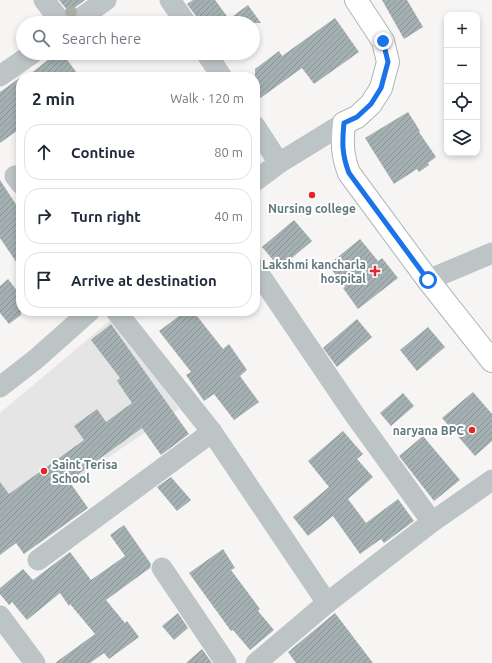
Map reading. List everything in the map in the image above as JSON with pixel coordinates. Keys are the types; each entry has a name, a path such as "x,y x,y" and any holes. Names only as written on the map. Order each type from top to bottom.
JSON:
{"main road":[{"path":"356,0 383,41 388,62 381,88 371,104 357,117 344,123 342,144 344,160 349,173 428,280 492,361"}],"street":[{"path":"44,0 57,16"},
{"path":"84,16 106,0"},
{"path":"170,0 181,16"},
{"path":"0,76 22,60"},
{"path":"211,60 219,72"},
{"path":"260,177 279,162 344,123"},
{"path":"260,134 279,162"},
{"path":"428,280 492,253"},
{"path":"260,275 354,414 432,522"},
{"path":"0,387 36,359 84,316"},
{"path":"120,316 212,432 327,603"},
{"path":"38,560 212,432"},
{"path":"256,663 327,603 432,522 492,480"},
{"path":"162,568 226,663"},
{"path":"0,616 35,663"}],"shaded area":[{"name":"Saint Terisa School","path":"113,318 179,409 1,531 0,413"}],"building":[{"path":"59,0 85,0 69,12"},
{"path":"193,0 215,0 227,16 196,16 187,4"},
{"path":"382,0 407,0 423,27 404,39"},
{"path":"248,5 256,16 233,16"},
{"path":"335,18 359,52 314,84 302,68 260,98 260,72 255,72 255,69 279,51 282,56"},
{"path":"48,60 67,60 76,72 32,72"},
{"path":"16,81 16,132 0,143 0,92"},
{"path":"408,112 420,131 419,132 436,157 428,163 429,165 419,172 417,169 394,184 365,138"},
{"path":"0,180 16,204 16,262 0,238"},
{"path":"294,220 312,241 280,268 262,247"},
{"path":"360,239 378,261 382,258 398,278 358,309 343,288 345,287 328,265"},
{"path":"8,279 16,289 16,316 20,316 9,324 0,313 0,286"},
{"path":"179,316 197,316 223,349 229,344 247,370 240,376 259,402 234,420 214,394 204,401 186,375 191,372 159,331"},
{"path":"357,319 372,337 337,367 323,348"},
{"path":"111,324 189,434 161,455 142,428 69,481 88,508 24,554 16,543 0,555 0,482 9,494 84,440 74,426 97,409 106,422 132,403 117,381 120,378 91,340"},
{"path":"428,327 445,347 417,371 400,350"},
{"name":"naryana BPC","path":"473,392 492,414 492,441 475,456 442,418"},
{"path":"403,393 414,406 391,426 380,413"},
{"path":"343,431 363,454 357,459 373,477 348,499 366,523 398,499 414,521 384,543 381,539 360,554 333,516 308,536 293,517 329,487 308,461"},
{"path":"423,436 460,480 434,501 399,456"},
{"path":"171,477 191,500 177,511 157,487"},
{"path":"124,525 151,564 150,568 106,600 125,623 127,621 139,637 109,659 104,653 90,663 55,663 95,634 70,604 69,606 60,593 27,620 12,602 9,605 0,594 0,588 23,569 33,580 70,552 91,580 125,556 110,535"},
{"path":"223,549 235,568 231,570 260,609 258,611 274,630 250,650 233,630 231,631 189,573"},
{"path":"178,613 188,628 174,640 162,626"},
{"path":"335,613 373,663 296,663 288,652"},
{"path":"202,649 212,663 186,663"}],"place":[{"name":"Nursing college","path":"312,195"},
{"name":"Lakshmi kancharla hospital","path":"375,271"},
{"name":"naryana BPC","path":"472,430"},
{"name":"Saint Terisa School","path":"44,471"}],"route":[{"path":"383,41 388,62 381,88 371,104 357,117 344,123 342,144 344,160 349,173 428,280"}]}
